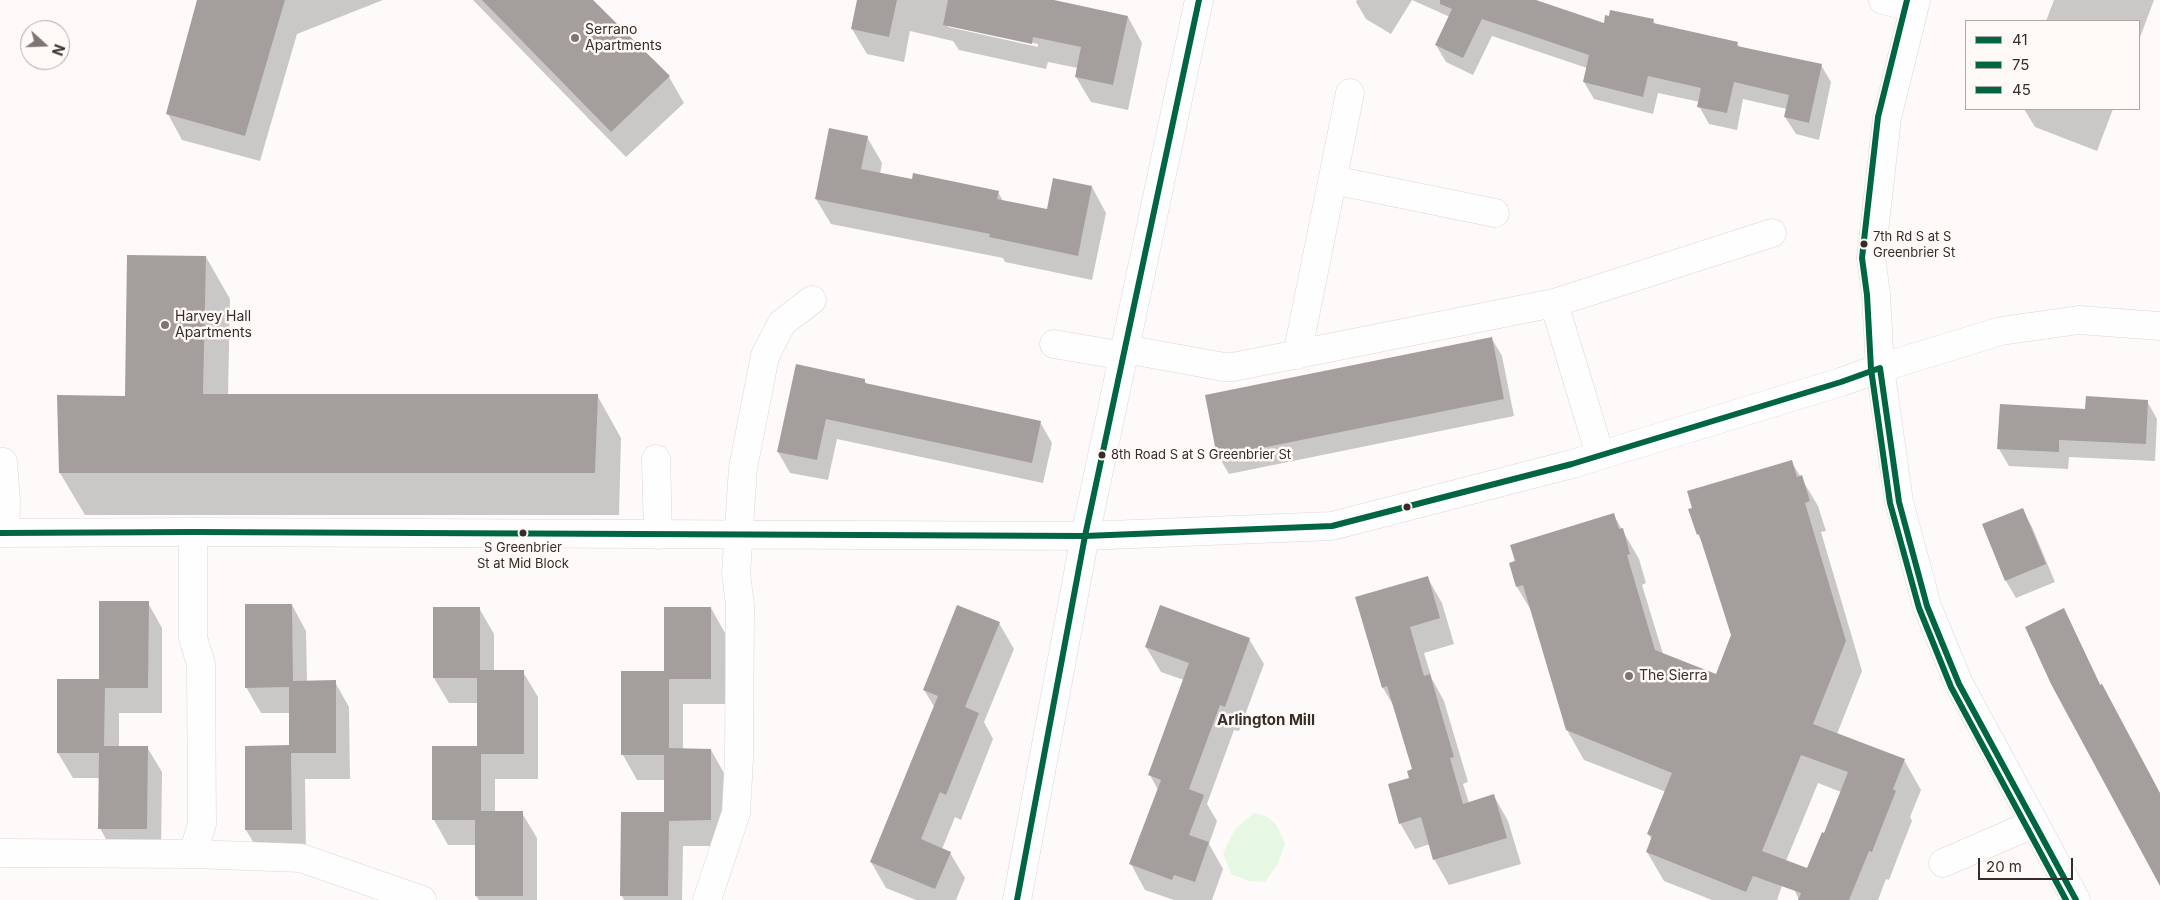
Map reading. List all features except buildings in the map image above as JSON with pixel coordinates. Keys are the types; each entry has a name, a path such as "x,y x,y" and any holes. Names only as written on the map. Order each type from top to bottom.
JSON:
{"street":[{"path":"1017,900 1085,536 1199,0"},
{"path":"1883,0 1915,4 1887,118 1871,258 1876,294 1880,368 1899,502 1927,606 1959,684 2033,824 2076,900"},
{"path":"1297,354 1350,93"},
{"path":"1333,180 1496,213"},
{"path":"1054,344 1224,367 1554,303 1772,233"},
{"path":"707,900 736,813 739,759 740,605 736,574 743,468 765,356 782,323 812,300"},
{"path":"1554,303 1600,455"},
{"path":"3,462 6,501 3,533 193,532 1085,536 1332,526 1600,455 2010,329 2079,320 2160,326"},
{"path":"656,459 658,535"},
{"path":"193,532 193,638 201,664 202,824 193,854"},
{"path":"1943,864 2033,824"},
{"path":"0,853 193,854 300,858 422,900"}],"green space":[{"path":"1254,813 1271,820 1280,831 1285,843 1278,864 1265,882 1249,881 1231,874 1223,853 1235,829"}],"transit line":[{"name":"45","path":"1017,900 1085,536 1199,0"},
{"name":"75","path":"1907,0 1878,117 1862,258 1867,295 1871,369 1890,503 1919,608 1951,687 2066,900"},
{"name":"41","path":"0,533 193,532 1085,536 1332,526 1572,464 1841,382 1880,368 1899,502 1927,606 1959,684 2076,900"}],"place":[{"name":"Serrano Apartments","path":"575,38"},
{"name":"7th Rd S at S Greenbrier St","path":"1864,244"},
{"name":"Harvey Hall Apartments","path":"165,325"},
{"name":"8th Road S at S Greenbrier St","path":"1102,455"},
{"name":"S Greenbrier St at Mid Block","path":"523,533"},
{"name":"The Sierra","path":"1629,676"}],"district":[{"name":"Arlington Mill","path":"1266,720"}]}
